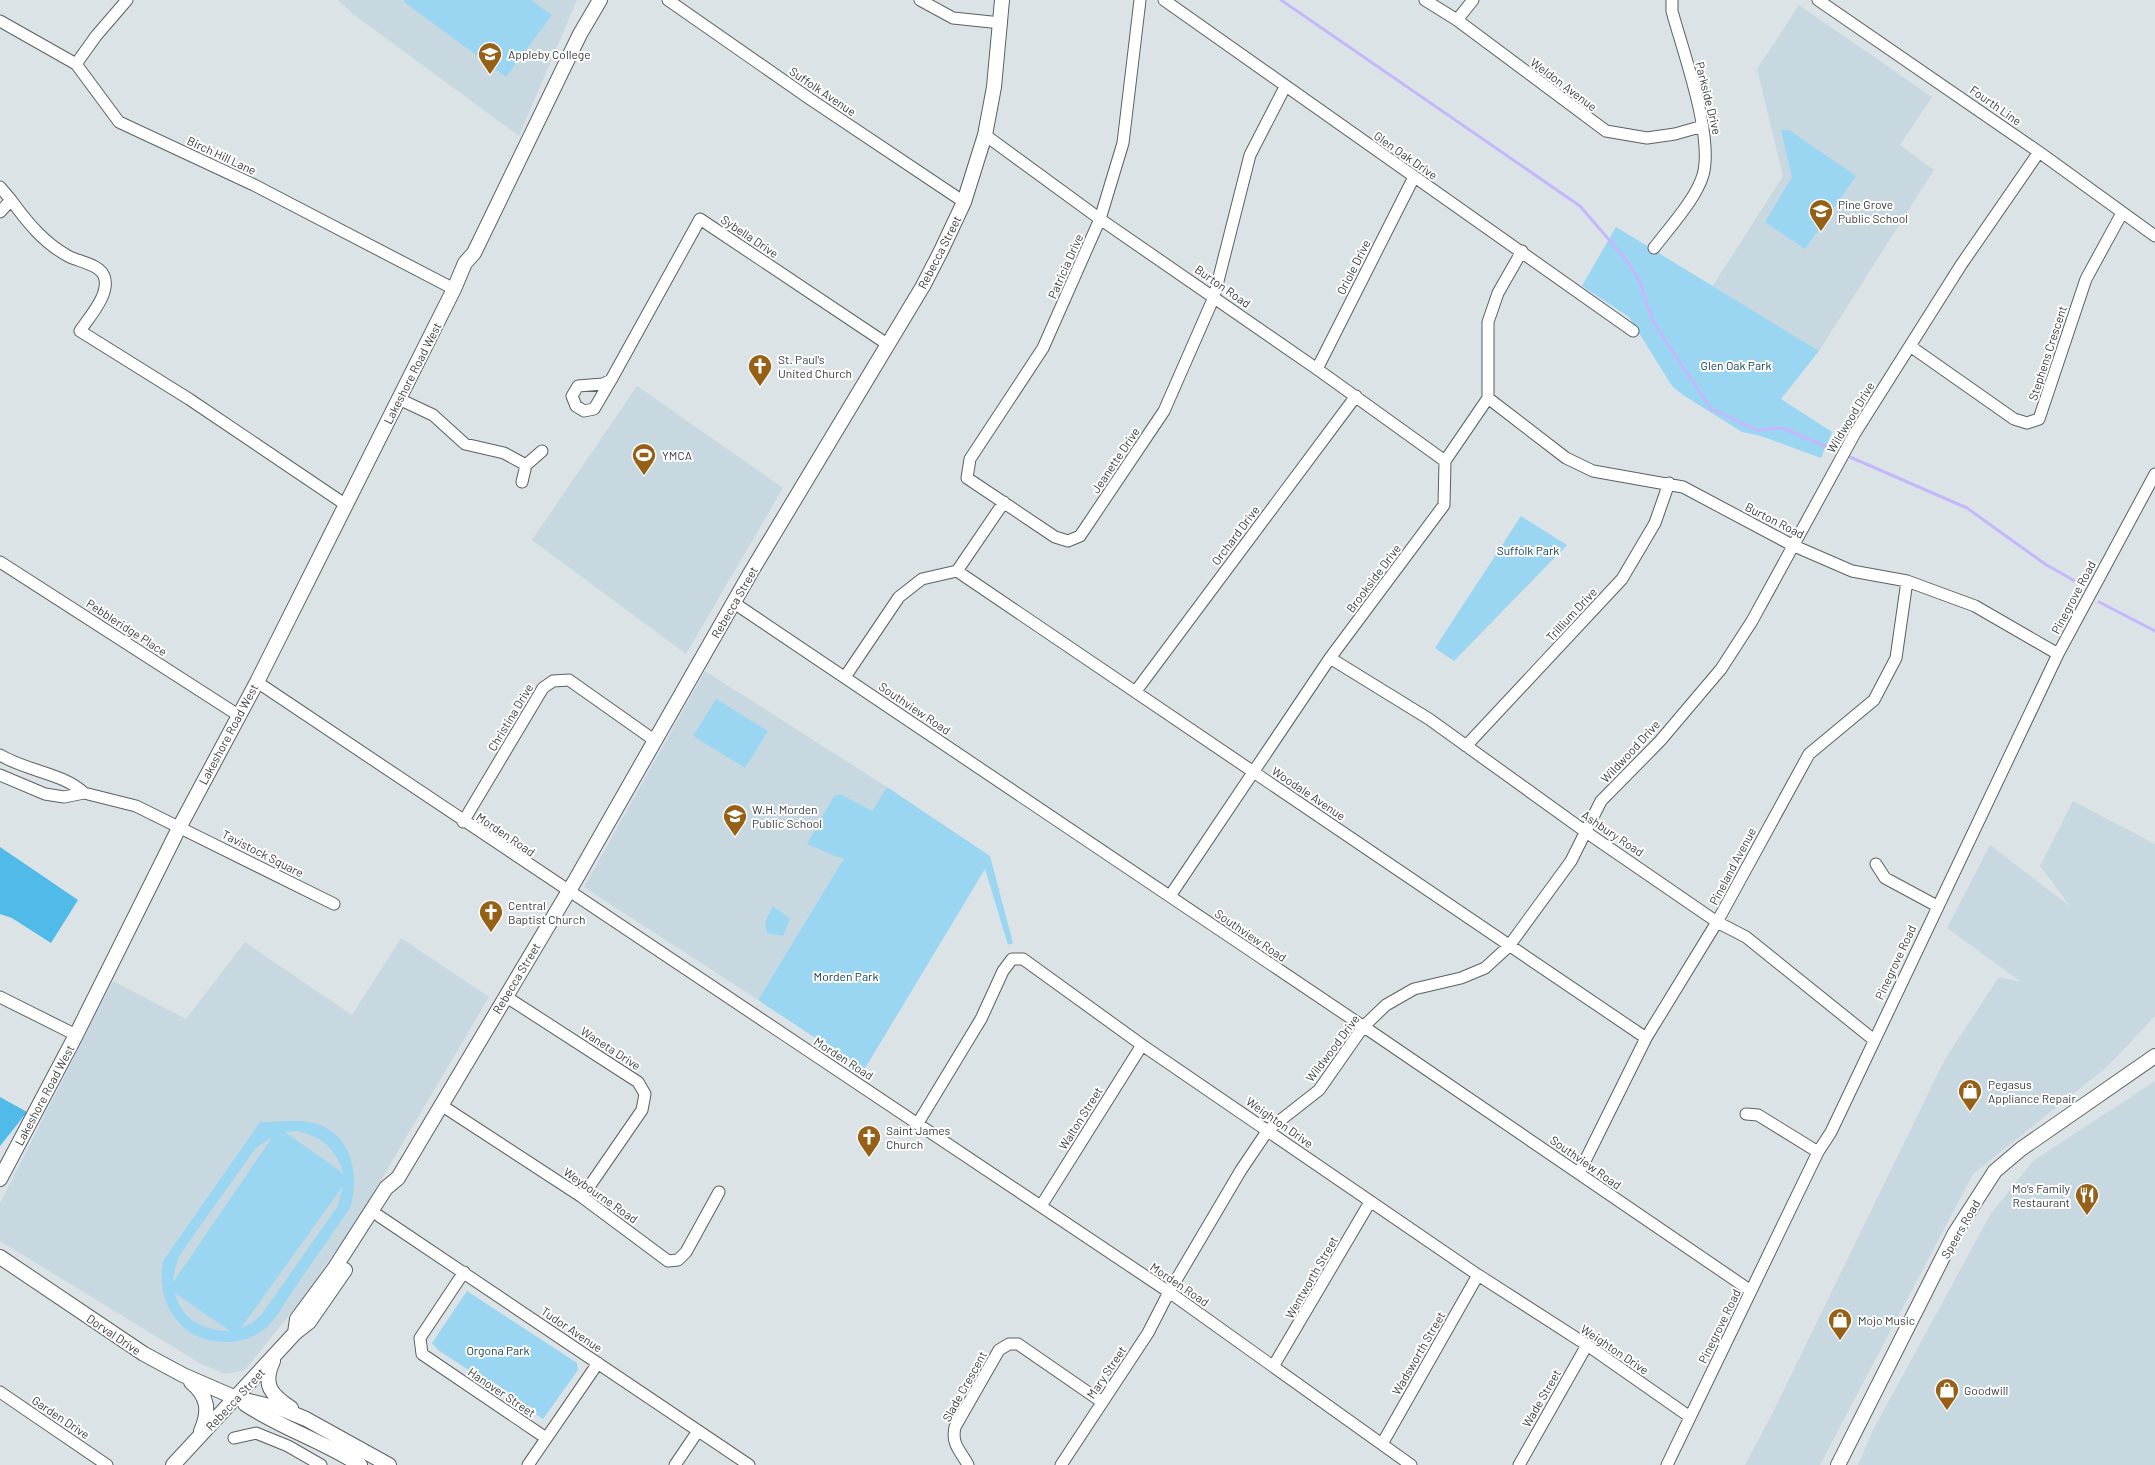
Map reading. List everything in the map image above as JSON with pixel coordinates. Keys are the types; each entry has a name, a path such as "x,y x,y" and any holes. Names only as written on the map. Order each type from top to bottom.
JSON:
{"main road":[{"name":"Lakeshore Road West","path":"0,1179 76,1035 180,826 256,682 399,399 465,263 474,253 580,34 600,0"},
{"name":"Rebecca Street","path":"295,1333 297,1320 334,1269 386,1188 397,1178 441,1105 504,996 568,892 734,603 922,286 964,202 985,135 994,87 1002,0"},
{"name":"Speers Road","path":"1838,1465 1955,1233 1995,1171 2021,1149 2155,1056"},
{"name":"Rebecca Street","path":"173,1465 295,1333 309,1322 322,1305 394,1192 397,1178"},
{"name":"Dorval Drive","path":"0,1257 144,1354 183,1375 236,1398 282,1409 306,1419 389,1465"},
{"path":"278,1352 269,1375 271,1392 279,1401 306,1419"},
{"path":"183,1375 198,1388 208,1405 207,1415 197,1440"},
{"name":"Dorval Drive","path":"236,1398 264,1417 320,1442 360,1465"}],"street":[{"path":"76,64 96,36 127,0"},
{"name":"Suffolk Avenue","path":"668,0 810,99 964,202"},
{"path":"920,0 953,18 1001,23"},
{"name":"Patricia Drive","path":"1004,502 967,478 970,460 1043,348 1100,219 1123,143 1140,0"},
{"name":"Glen Oak Drive","path":"1164,0 1285,87 1522,251 1569,288 1633,331"},
{"name":"Weldon Avenue","path":"1425,0 1457,20 1606,131 1647,138 1676,134 1703,126"},
{"path":"1457,20 1473,0"},
{"name":"Parkside Drive","path":"1654,248 1688,202 1703,176 1707,151 1703,126 1672,11 1672,0"},
{"name":"Fourth Line","path":"1818,0 2095,191 2155,236"},
{"name":"Birch Hill Lane","path":"0,21 76,64 119,122 254,185 454,288"},
{"name":"Jeanette Drive","path":"1004,502 1055,538 1068,541 1080,536 1164,412 1214,297 1250,156 1285,87"},
{"name":"Burton Road","path":"985,135 1100,219 1318,369 1445,461"},
{"name":"Wildwood Drive","path":"1169,1292 1241,1170 1268,1130 1318,1090 1363,1027 1386,1005 1414,989 1461,978 1485,968 1509,946 1571,861 1601,801 1660,741 1721,668 1752,621 1855,433 1961,265 2039,152"},
{"name":"Oriole Drive","path":"1318,369 1414,177"},
{"path":"0,187 48,243 74,260 100,269 104,276 105,291 80,331 189,399 346,505"},
{"path":"0,212 11,200"},
{"name":"Stephens Crescent","path":"1910,346 2014,419 2027,423 2039,419 2086,279 2122,213"},
{"name":"Sybella Drive","path":"611,380 700,219 887,344"},
{"path":"1445,461 1488,398 1488,322 1498,293 1522,251"},
{"name":"Orchard Drive","path":"1136,691 1356,396"},
{"name":"Burton Road","path":"1488,398 1566,458 1593,471 1669,483 1682,487 1792,545 1852,571 1907,582 1975,606 2058,654"},
{"path":"399,399 433,415 450,433 465,444 504,453 526,465"},
{"path":"522,482 526,465 542,451"},
{"name":"Brookside Drive","path":"1170,896 1330,658 1444,505 1445,461"},
{"name":"Pinegrove Road","path":"1666,1465 1818,1152 1831,1132 2058,654 2155,474"},
{"name":"Trillium Drive","path":"1466,746 1622,579 1655,522 1669,483"},
{"path":"846,677 899,597 922,580 957,571 1004,502"},
{"name":"Pebbleridge Place","path":"0,562 238,715"},
{"name":"Woodale Avenue","path":"957,571 1646,1038"},
{"name":"Pineland Avenue","path":"1579,1173 1646,1038 1718,922 1809,754 1874,700 1896,658 1907,582"},
{"name":"Southview Road","path":"734,603 1170,896 1751,1291"},
{"name":"Ashbury Road","path":"1330,658 1429,719 1586,832 1718,922 1746,937 1874,1040"},
{"name":"Christina Drive","path":"463,822 543,688 553,681 569,680 654,740"},
{"name":"Morden Road","path":"256,682 375,759 463,822 918,1123 1169,1292 1411,1465"},
{"path":"0,755 14,764 76,785 84,793"},
{"path":"14,764 4,776 45,794 64,797 84,793"},
{"name":"Tavistock Square","path":"84,793 136,806 180,826 334,904"},
{"path":"1876,864 1885,878 1937,906"},
{"name":"Weighton Drive","path":"918,1123 981,1019 1003,971 1012,959 1023,959 1142,1045 1370,1202 1478,1275 1587,1345 1690,1417"},
{"name":"Waneta Drive","path":"504,996 638,1082 645,1094 642,1110 582,1197"},
{"path":"0,998 76,1035"},
{"name":"Walton Street","path":"1041,1206 1142,1045"},
{"name":"Weybourne Road","path":"441,1105 582,1197 668,1261 678,1260 686,1252 719,1192"},
{"path":"1746,1114 1758,1115 1818,1152"},
{"name":"Wentworth Street","path":"1274,1366 1370,1202"},
{"name":"Tudor Avenue","path":"379,1216 749,1465"},
{"name":"Hanover Street","path":"464,1272 420,1338 422,1354 546,1438"},
{"name":"Wadsworth Street","path":"1382,1444 1478,1275"},
{"name":"Mary Street","path":"1061,1465 1148,1333 1169,1292"},
{"name":"Slade Crescent","path":"968,1465 955,1447 953,1437 955,1427 999,1350 1009,1344 1018,1344 1102,1402"},
{"name":"Wade Street","path":"1519,1465 1587,1345"},
{"path":"528,1465 598,1363"},
{"name":"Garden Drive","path":"0,1392 107,1465"},
{"path":"675,1465 698,1431"},
{"path":"234,1438 256,1433 288,1446 321,1465"}],"shaded area":[{"name":"Appleby College","path":"338,0 577,0 519,136 353,14"},
{"name":"Pine Grove Public School","path":"1799,5 1932,97 1900,145 1934,170 1819,351 1712,287 1783,176 1757,69"},
{"path":"637,386 783,488 686,654 532,540"},
{"name":"W.H. Morden Public School","path":"705,671 887,787 758,1000 584,887"},
{"path":"2073,801 2155,844 2155,1016 2108,1066 1973,1174 1820,1465 1745,1465 1773,1412 1945,1059 1999,977 2021,982 1947,928 1990,845 2071,907 2040,866"},
{"path":"0,847 78,900 51,943 12,918 0,914"},
{"path":"401,938 489,997 358,1219 303,1298 245,1370 225,1374 201,1364 0,1241 0,1203 113,981 186,1019 245,942 352,1015"},
{"path":"2155,1081 2155,1465 1858,1465 1873,1430 1990,1215 2033,1161"},
{"path":"0,1097 27,1112 0,1146"}],"green space":[{"path":"405,0 531,0 552,15 506,77 404,2"},
{"path":"1781,130 1789,130 1856,176 1805,249 1765,222 1792,177"},
{"name":"Glen Oak Park","path":"1616,227 1819,351 1781,399 1832,432 1821,458 1761,436 1742,432 1683,395 1672,386 1629,317 1582,286"},
{"name":"Suffolk Park","path":"1521,516 1567,545 1454,661 1435,648"},
{"path":"716,699 768,731 745,768 693,736"},
{"name":"Morden Park","path":"887,787 990,856 1013,943 1008,945 985,869 864,1070 758,1000 844,858 837,857 807,844 834,796 840,794 872,811"},
{"path":"773,906 790,919 783,936 767,933 765,922"},
{"path":"260,1122 308,1122 322,1126 334,1133 343,1143 353,1167 353,1195 350,1208 277,1315 261,1332 239,1341 227,1342 203,1339 192,1334 183,1327 167,1305 162,1280 163,1261","holes":["296,1131 305,1133 326,1144 332,1150 343,1173 285,1132","273,1136 173,1281 179,1256 255,1149","343,1186 337,1207 262,1314 252,1323 241,1328","175,1293 230,1331 212,1329 195,1322 188,1317 178,1302"]},
{"name":"Orgona Park","path":"467,1291 577,1363 578,1370 543,1419 438,1350 432,1343"}],"waterway":[{"path":"1281,0 1580,206 1628,262 1640,282 1653,322 1711,409 1757,430 1783,428 1836,451"},
{"path":"1850,457 1967,508 2045,564 2080,584"},
{"path":"2099,602 2155,631"}],"place":[{"name":"Appleby College","path":"490,75"},
{"name":"Pine Grove Public School","path":"1821,232"},
{"name":"St. Paul's United Church","path":"760,387"},
{"name":"YMCA","path":"644,476"},
{"name":"W.H. Morden Public School","path":"735,837"},
{"name":"Central Baptist Church","path":"491,933"},
{"name":"Pegasus Appliance Repair","path":"1970,1112"},
{"name":"Saint James Church","path":"869,1158"},
{"name":"Mo‘s Family Restaurant","path":"2087,1216"},
{"name":"Mojo Music","path":"1840,1341"},
{"name":"Goodwill","path":"1947,1411"}]}
